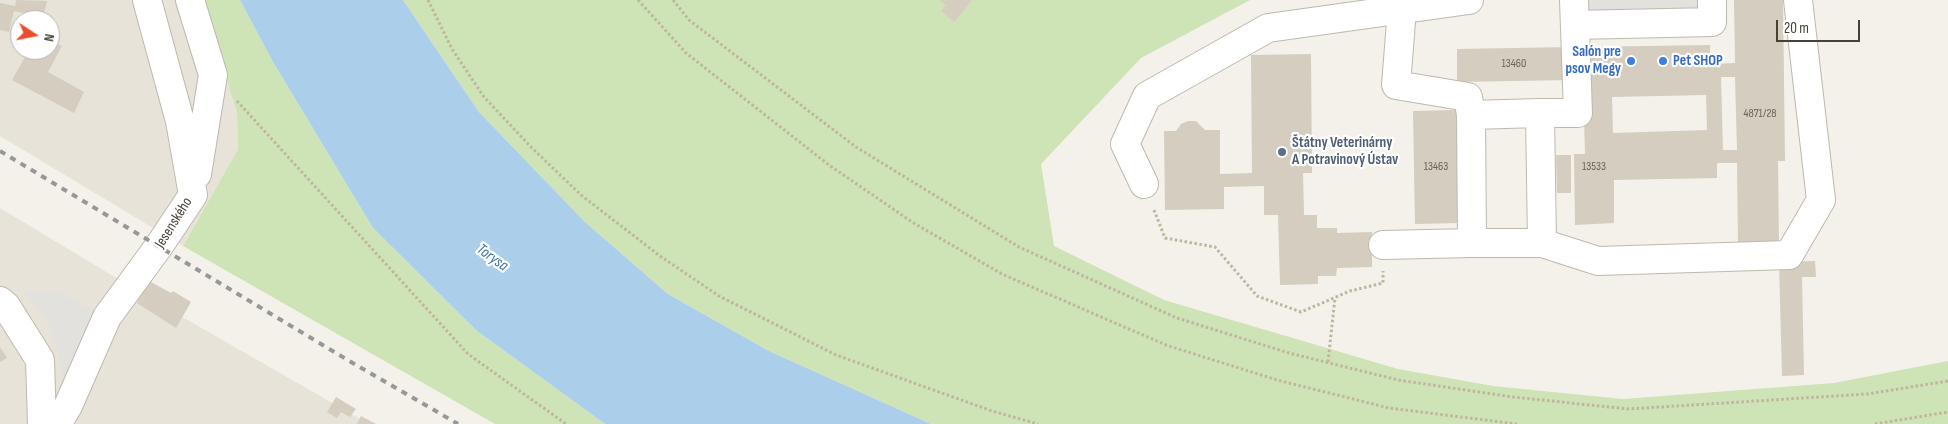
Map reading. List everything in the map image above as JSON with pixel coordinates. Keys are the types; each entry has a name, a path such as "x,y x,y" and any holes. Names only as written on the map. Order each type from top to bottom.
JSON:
{"street":[{"name":"Jesenského","path":"58,424 108,317 160,246 193,195 180,121 147,0"},
{"path":"190,0 213,75 193,195"},
{"path":"1144,184 1124,144 1147,96 1268,28 1469,0"},
{"path":"1471,115 1578,113 1575,12 1712,22 1712,0"},
{"path":"1383,245 1542,243 1598,261 1789,254 1821,200 1798,0"},
{"path":"1402,9 1396,85 1468,97 1471,115 1472,243"},
{"path":"1540,113 1542,243"},
{"path":"0,301 6,306 40,360 42,424"}],"path":[{"path":"428,0 452,49 484,97 531,148 581,194 660,256 719,296 836,355 992,411 1038,424"},
{"path":"638,0 686,53 829,165 912,222 1002,274 1166,345 1277,380 1389,408 1517,424"},
{"path":"673,0 689,20 856,147 1019,247 1177,318 1289,353 1407,381 1513,397 1628,409 1867,394 1948,381"},
{"path":"213,75 468,354 566,424"},
{"path":"1144,184 1165,238 1215,247 1257,296 1300,312 1350,292 1383,283 1383,245"},
{"path":"1328,362 1335,298"},
{"path":"1875,424 1948,412"}],"shaded area":[{"path":"0,0 202,0 237,113 238,149 183,246 0,136"},
{"path":"1586,0 1708,0 1709,31 1588,35"},
{"path":"0,208 158,303 369,424 0,424"},
{"path":"54,291 107,317 68,406 57,348 47,322 25,292"}],"green space":[{"path":"202,0 240,0 273,62 373,228 477,331 605,424 495,424 183,246 238,149 237,113"},
{"path":"403,0 1250,0 1141,58 1041,164 1054,246 1164,300 1398,369 1493,386 1623,399 1834,383 1948,361 1948,424 931,424 769,351 668,294 585,222 479,112"}],"water":[{"name":"Torysa","path":"240,0 403,0 479,112 585,222 668,294 769,351 931,424 605,424 477,331 373,228 273,62"}],"building":[{"path":"16,0 47,1 45,10 10,10 9,32 0,30 0,3 15,6"},
{"path":"939,0 972,0 954,22 941,11 946,5"},
{"path":"1734,0 1783,0 1785,161 1778,161 1779,243 1738,243 1737,163 1717,163 1717,178 1614,180 1614,223 1575,225 1574,154 1585,154 1582,47 1710,45 1710,64 1735,63","holes":["1721,77 1735,77 1737,150 1723,150","1706,95 1707,130 1613,133 1612,97"]},
{"path":"1570,47 1571,80 1457,82 1457,49"},
{"name":"Štátny Veterinárny A Potravinový Ústav","path":"1311,54 1312,173 1303,173 1304,215 1317,215 1317,228 1337,228 1337,233 1372,232 1372,267 1337,268 1336,276 1318,276 1318,284 1280,285 1278,215 1264,215 1264,186 1224,187 1224,209 1165,210 1164,131 1176,131 1181,124 1188,121 1196,121 1205,130 1220,130 1220,174 1252,173 1251,55"},
{"path":"23,60 54,60 48,72 84,92 74,113 12,80"},
{"path":"1457,110 1459,223 1415,224 1413,111"},
{"path":"1556,155 1571,155 1571,193 1557,193"},
{"path":"1815,261 1816,277 1802,277 1804,375 1782,376 1779,262"},
{"path":"149,281 171,293 173,291 191,302 176,328 137,303"},
{"path":"0,347 7,358 0,362"},
{"path":"336,397 356,409 350,417 341,412 337,418 327,412"},
{"path":"361,416 376,424 357,424"}],"railway":[{"path":"0,151 346,359 458,424"}],"place":[{"name":"Salón pre psov Megy","path":"1631,61"},
{"name":"Pet SHOP","path":"1663,61"},
{"name":"Štátny Veterinárny A Potravinový Ústav","path":"1282,152"}]}
